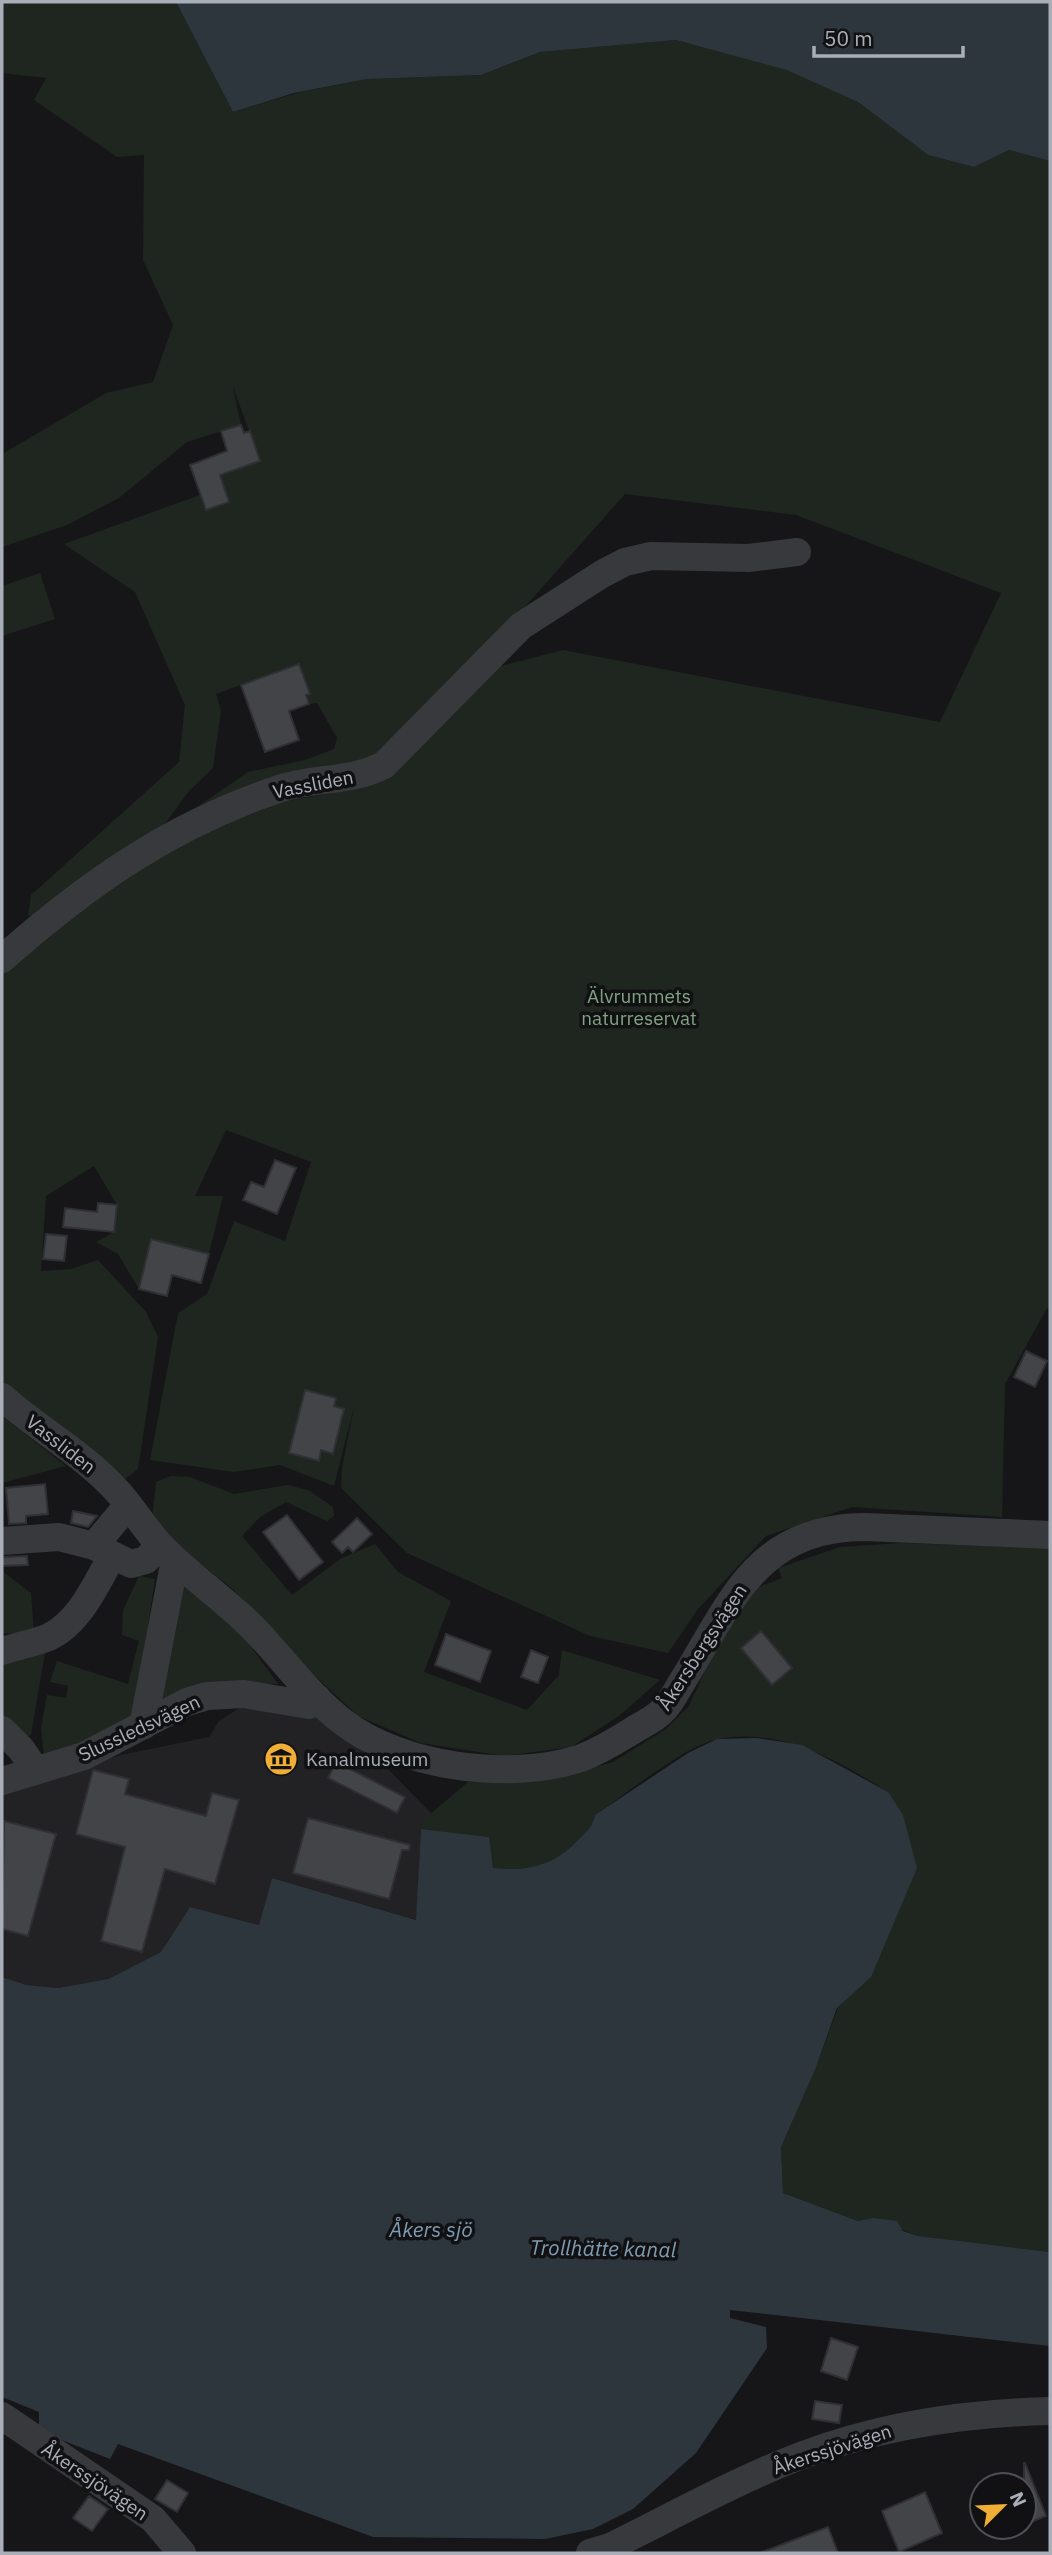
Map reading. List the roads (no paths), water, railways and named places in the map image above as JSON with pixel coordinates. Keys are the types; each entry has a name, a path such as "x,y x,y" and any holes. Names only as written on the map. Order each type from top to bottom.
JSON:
{"street":[{"name":"Vassliden","path":"2,959 111,871 185,827 278,789 356,776 384,765 522,626 564,597 625,562 651,556 748,558 797,552"},
{"name":"Vassliden","path":"2,1397 124,1499"},
{"path":"2,1651 47,1638 63,1629 82,1608 124,1499"},
{"name":"Åkersbergsvägen","path":"124,1499 167,1552 250,1625 317,1698 344,1723 364,1735 419,1757 457,1765 513,1771 551,1766 605,1747 661,1713 729,1600 743,1583 770,1556 808,1536 848,1527 1050,1535"},
{"path":"2,1541 59,1536 131,1564 167,1552 144,1726"},
{"name":"Slussledsvägen","path":"2,1781 84,1756 187,1702 206,1696 244,1694 309,1705 317,1698"},
{"path":"2,1730 21,1749 36,1771"},
{"name":"Åkerssjövägen","path":"590,2553 610,2547 775,2467 849,2440 939,2419 1050,2411"},
{"name":"Åkerssjövägen","path":"2,2416 153,2519 182,2553"}],"water":[{"path":"176,2 1050,2 1050,161 1009,150 974,167 928,155 858,102 787,70 676,40 540,52 481,75 367,79 294,93 233,112"},
{"name":"Åkers sjö","path":"757,1738 802,1745 888,1792 903,1815 917,1868 871,1977 837,2008 815,2070 781,2147 783,2193 858,2221 873,2218 897,2221 903,2231 918,2236 1050,2252 1050,2346 730,2310 730,2318 766,2327 767,2348 696,2453 633,2509 593,2529 545,2539 373,2537 118,2444 110,2459 39,2431 39,2412 2,2397 2,1977 27,1985 58,1988 108,1979 161,1952 190,1907 259,1925 272,1878 416,1920 421,1829 489,1837 493,1868 538,1866 567,1850 588,1830 595,1815 688,1753 717,1739"}],"place":[{"name":"Kanalmuseum","path":"281,1759"}],"park label":[{"name":"Älvrummets naturreservat","path":"639,1007"}],"water label":[{"name":"Trollhätte kanal","path":"603,2248"}]}
